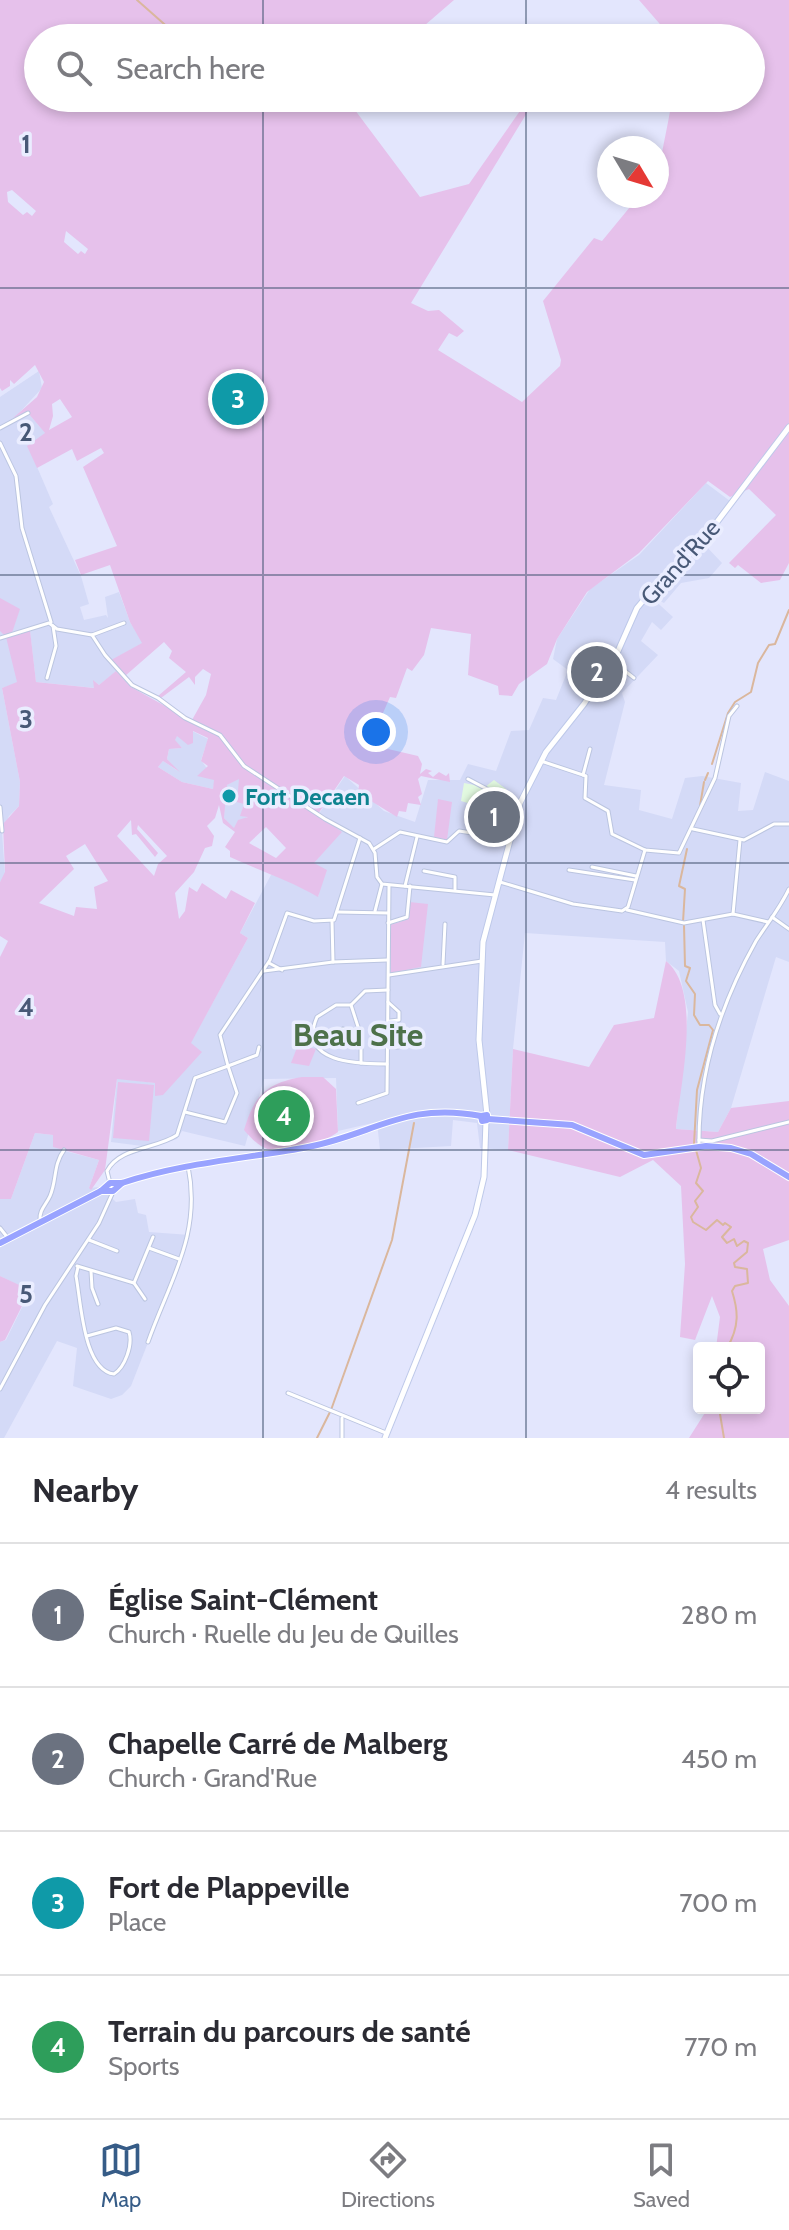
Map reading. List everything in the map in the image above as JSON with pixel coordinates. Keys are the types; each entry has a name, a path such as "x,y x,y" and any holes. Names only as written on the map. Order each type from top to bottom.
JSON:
{"main road":[{"path":"0,1243 40,1220 122,1183 188,1166 313,1146 393,1118 427,1112 564,1123 636,1153 665,1153 697,1145 741,1151 789,1177"}],"street":[{"path":"0,428 28,413"},
{"name":"Grand'Rue","path":"386,1435 481,1194 485,1096 479,1040 485,929 519,807 541,761 607,667 647,594 698,547 789,427"},
{"path":"0,443 15,470 22,528 52,625 56,646 47,678"},
{"path":"0,638 52,625 92,635 124,623"},
{"path":"92,635 132,685 158,698 185,718 220,735 244,766 374,849 377,877 382,884 495,895"},
{"path":"607,667 625,671 634,678"},
{"path":"541,761 587,779 585,798 608,811 610,832 645,850 679,853 715,778 729,716 737,706"},
{"path":"583,775 590,749"},
{"path":"468,779 519,807"},
{"path":"0,807 2,831"},
{"path":"693,829 740,840 774,824 789,824"},
{"path":"374,849 398,833 447,842 459,831 512,839"},
{"path":"388,923 407,917 407,886 417,837"},
{"path":"333,962 332,921 338,912 360,838"},
{"path":"733,914 740,840"},
{"path":"627,910 645,850"},
{"path":"592,867 636,878"},
{"path":"569,870 636,878"},
{"path":"424,871 455,877 455,889"},
{"path":"500,882 593,909 627,910 684,923 733,914 768,922"},
{"path":"375,912 382,884"},
{"path":"358,1103 387,1093 389,886"},
{"path":"789,889 768,922 721,1015 701,1086 697,1145 789,1122"},
{"path":"185,1112 225,1122 237,1093 220,1035 269,963 289,912 314,921 332,921"},
{"path":"338,912 388,913"},
{"path":"772,917 789,929"},
{"path":"703,920 715,1005 721,1015"},
{"path":"443,964 445,924"},
{"path":"264,971 388,959"},
{"path":"389,975 443,964 482,961"},
{"path":"269,963 282,970"},
{"path":"387,1064 326,1056 314,1037 313,1028 321,1013 336,1005 351,1005 365,991 388,990"},
{"path":"388,1002 399,1012 399,1020 388,1021"},
{"path":"351,1005 360,1042 361,1063"},
{"path":"343,1029 360,1042"},
{"path":"388,1031 398,1039 398,1047 389,1047"},
{"path":"0,1389 45,1305 76,1265 89,1240 110,1187 110,1166 137,1149 174,1137 195,1078 257,1055 259,1047"},
{"path":"40,1220 39,1214 51,1195 54,1169 64,1150"},
{"path":"148,1342 190,1235 193,1202 188,1166"},
{"path":"0,1228 8,1238"},
{"path":"134,1283 153,1237"},
{"path":"89,1240 117,1251"},
{"path":"149,1248 179,1259"},
{"path":"76,1265 134,1283 145,1299"},
{"path":"76,1265 87,1348 103,1371 114,1374 120,1370 131,1343 129,1332 116,1328 87,1336"},
{"path":"91,1271 92,1288 98,1304"},
{"path":"288,1393 386,1435"},
{"path":"342,1416 342,1438"}],"shaded area":[{"path":"0,0 454,0 426,24 24,24 24,112 356,112 420,197 469,184 519,112 527,112 411,303 428,311 439,310 464,331 457,337 449,333 438,350 522,402 560,366 561,360 543,301 594,238 602,241 629,208 669,208 669,136 665,136 670,112 765,112 765,24 660,24 639,0 789,0 789,563 780,580 761,583 738,565 735,568 729,563 776,515 749,489 730,497 708,481 639,553 587,592 557,639 547,664 519,684 512,696 499,695 498,686 468,675 471,634 431,628 424,655 412,671 407,668 396,698 390,697 379,722 383,724 382,731 393,736 384,734 380,743 388,749 418,756 422,764 420,774 426,769 432,771 428,773 433,777 439,772 446,776 449,773 450,782 421,776 418,779 422,794 418,797 421,805 408,803 406,812 399,811 397,817 358,793 359,785 344,776 318,814 342,832 314,863 327,870 318,897 230,857 230,851 225,847 235,832 223,823 219,805 215,818 207,826 214,836 212,846 205,848 194,872 175,893 179,919 185,911 189,887 197,892 202,883 226,899 231,890 255,903 240,933 248,938 191,1043 202,1052 163,1095 155,1096 155,1083 117,1079 105,1170 91,1190 89,1188 99,1160 53,1147 53,1135 35,1133 11,1199 0,1199 0,957 8,941 0,936 0,882 5,872 3,824 19,806 20,782 2,688 17,682 6,637 30,630 36,682 94,688 93,680 99,685 116,671 131,687 201,726 192,720 206,695 211,674 203,669 195,677 195,685 189,677 161,698 158,696 186,672 169,658 172,651 164,642 125,676 111,660 142,643 130,622 110,565 81,575 75,560 117,546 83,467 104,453 101,448 77,461 72,449 37,468 27,446 45,433 28,413 13,418 37,397 44,382 35,365 14,384 10,380 10,386 2,391 0,388","holes":["12,190 36,211 32,216 27,212 23,215 8,202 7,192","66,231 88,249 85,254 81,251 78,254 64,242","60,399 72,417 49,430 52,404","193,731 208,738 201,761 208,766 197,776 214,780 213,789 182,782 158,767 163,761 180,772 167,759 169,749 182,748 175,740 177,736 188,745 193,743","239,779 237,802 244,804 240,816 248,817 238,820 234,828 224,818 227,785","131,820 132,835 136,834 155,857 158,853 137,829 138,825 167,856 158,864 154,876 117,836","266,827 286,848 276,858 249,843","85,844 108,881 94,887 97,909 76,907 74,916 39,903 74,869 66,856"]},
{"path":"39,371 42,388 19,413 28,413 46,434 28,446 53,504 49,507 81,576 89,604 80,607 84,620 106,615 108,618 105,597 119,592 130,622 143,643 110,661 118,670 99,685 94,681 95,688 36,682 30,631 18,683 2,688 20,782 19,806 9,816 2,832 5,875 0,882 0,397"},
{"path":"706,483 734,504 705,545 722,563 709,578 681,583 664,603 650,596 673,617 661,630 652,622 641,641 658,655 622,693 625,702 604,785 641,790 639,810 672,819 685,778 702,776 741,783 738,811 753,810 765,772 789,781 789,962 776,957 731,1108 718,1132 676,1129 688,1012 679,971 666,961 665,942 525,933 513,1049 508,1150 480,1148 477,1123 453,1120 451,1146 380,1150 377,1122 338,1131 336,1078 264,1079 245,1146 182,1131 177,1139 150,1147 111,1142 117,1078 155,1083 190,1044 248,938 240,933 271,875 283,876 319,896 314,863 334,838 318,815 345,776 384,811 415,822 428,780 460,780 468,764 496,771 511,731 529,730 543,698 556,700 568,670 553,659 557,639 590,589 639,555"},
{"path":"0,598 20,609 12,633 4,635 0,631"},
{"path":"192,731 208,739 201,760 215,780 213,789 182,782 158,767 163,761 178,771 167,759 169,749 182,748 174,740 177,735"},
{"path":"239,778 244,803 241,816 248,816 234,829 224,818 225,791 227,785"},
{"path":"494,780 506,789 504,797 497,803 485,804 481,817 469,815 471,804 461,801 464,783 485,787"},
{"path":"438,799 452,802 447,840 434,837"},
{"path":"495,801 507,809 504,825 479,823 485,803"},
{"path":"409,902 428,904 421,967 391,973 390,925 409,919"},
{"path":"666,961 677,975 684,994 686,1016 676,1129 718,1132 731,1108 789,1101 789,1240 763,1249 770,1280 789,1306 789,1438 689,1438 704,1414 765,1414 765,1342 717,1342 720,1317 712,1296 695,1340 680,1337 685,1264 681,1186 653,1160 620,1177 508,1150 513,1049 589,1067 614,1025 654,1018"},
{"path":"298,1045 316,1049 309,1066 291,1063"},
{"path":"302,1077 323,1077 336,1089 338,1132 315,1144 296,1149 278,1151 262,1147 244,1130 252,1108 270,1087"},
{"path":"118,1082 154,1085 149,1141 113,1138"},
{"path":"35,1133 53,1135 65,1151 99,1160 89,1188 100,1187 116,1202 135,1199 138,1213 146,1215 149,1232 190,1235 131,1386 122,1395 111,1399 73,1386 77,1348 57,1341 4,1438 0,1438 0,1342 6,1340 30,1291 0,1276 0,1199 11,1199"},
{"path":"0,1276 30,1290 5,1340 0,1342"}],"waterway":[{"path":"137,0 164,24"},
{"path":"712,764 728,713 735,702 751,692 758,663 769,645 775,644 789,610"},
{"path":"705,780 708,773"},
{"path":"700,806 704,782"},
{"path":"683,922 685,889 679,886 687,849"},
{"path":"684,925 685,966 690,968 686,981 695,994 694,1015 700,1025 709,1025 713,1030 697,1090 694,1144"},
{"path":"317,1438 331,1410 392,1240 414,1123"},
{"path":"696,1150 701,1168 696,1183 703,1191 695,1201 698,1207 691,1217 693,1222 706,1230 717,1220 723,1225 725,1223 731,1227 722,1237 727,1243 734,1239 737,1246 744,1241 748,1243 747,1252 734,1263 735,1267 747,1269 748,1283 735,1286 732,1291 737,1318 730,1342"},
{"path":"720,1414 724,1438"}],"place":[{"name":"Fort de Plappeville","path":"238,399"},
{"name":"Chapelle Carré de Malberg","path":"597,672"},
{"name":"Fort Decaen","path":"229,796"},
{"name":"Église Saint-Clément","path":"494,817"},
{"name":"Terrain du parcours de santé","path":"284,1116"}],"district":[{"name":"Beau Site","path":"358,1034"}]}
